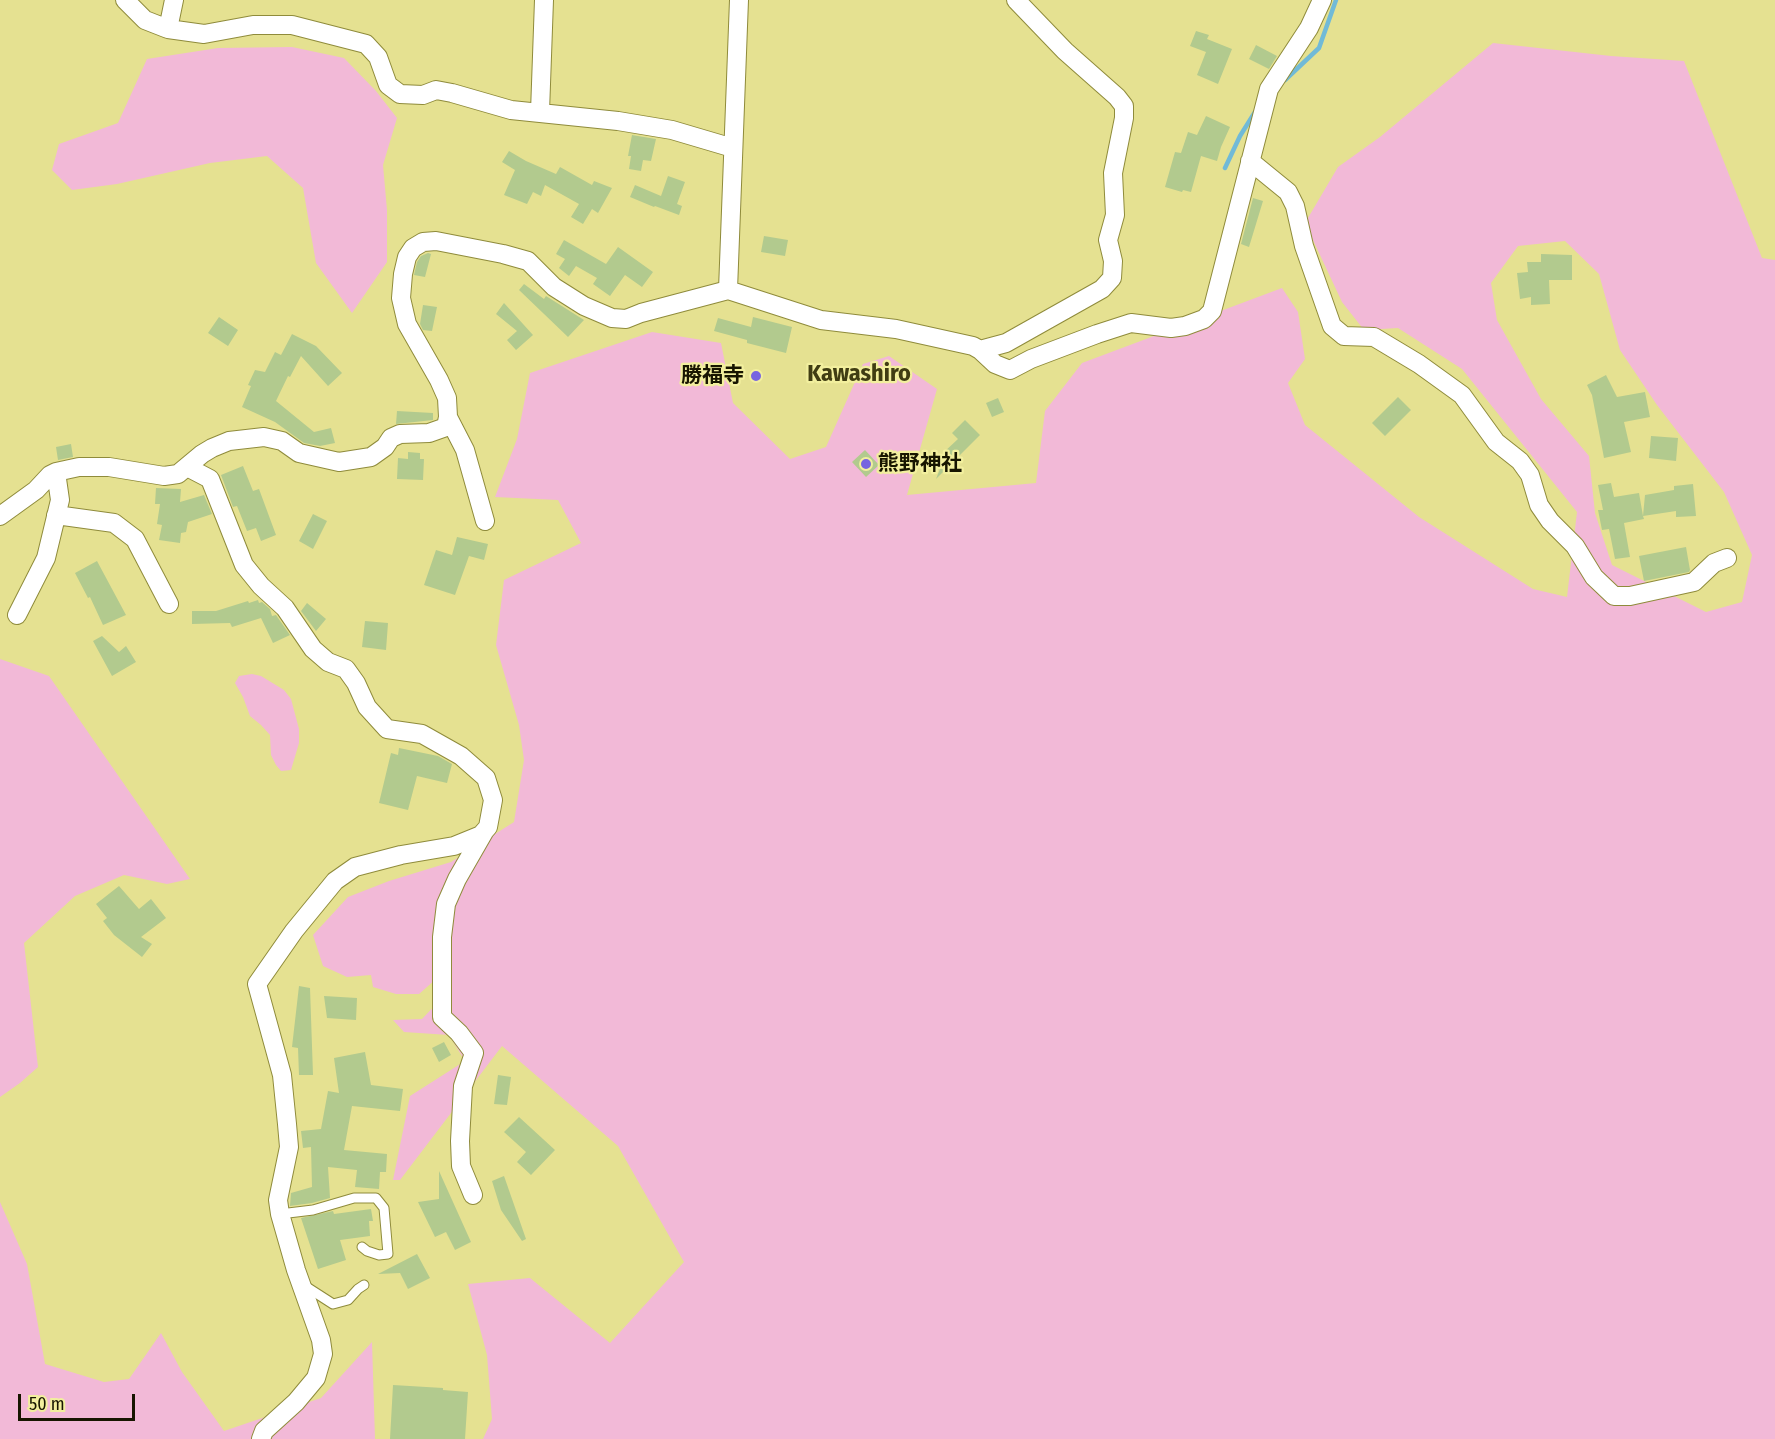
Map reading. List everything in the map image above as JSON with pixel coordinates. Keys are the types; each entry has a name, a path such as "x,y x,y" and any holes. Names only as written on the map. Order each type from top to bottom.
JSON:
{"street":[{"path":"125,0 145,20 168,29 204,34 253,26 292,25 366,44 378,57 388,85 400,94 423,95 436,90 511,110 672,130 733,148"},
{"path":"168,29 174,0"},
{"path":"540,112 544,0"},
{"path":"728,290 739,0"},
{"path":"980,350 1006,343 1102,289 1112,278 1113,261 1108,240 1115,215 1113,173 1124,118 1124,106 1118,97 1065,51 1016,0"},
{"path":"0,516 36,490 56,471 79,467 108,467 164,476 178,474 202,454 229,441 264,437 282,441 299,453 339,462 371,457 385,447 391,438 400,434 429,433 446,427 447,398 407,324 401,298 407,257 413,248 423,242 436,241 528,261 554,287 584,306 612,318 626,319 640,313 728,290 821,320 896,329 974,346 995,364 1010,370 1042,355 1131,323 1171,328 1204,319 1212,311 1269,89 1309,28 1322,0"},
{"path":"1250,161 1288,192 1295,206 1304,246 1332,326 1344,336 1374,338 1419,364 1462,395 1496,442 1520,461 1530,475 1539,505 1550,521 1575,546 1594,577 1614,596 1630,596 1695,582 1714,563 1727,558"},
{"path":"448,417 465,450 485,521"},
{"path":"187,467 210,479 244,565 261,586 285,608 313,649 328,662 346,669 356,683 367,707 387,729 422,734 461,756 486,778 493,800 488,827 481,836 454,846 401,855 355,867 335,881 294,931 257,984 282,1075 287,1124 289,1147 278,1200 280,1214 324,1354 316,1378 296,1402 264,1431 261,1439"},
{"path":"17,615 46,558 60,500 56,471"},
{"path":"56,515 114,523 135,539 169,604"},
{"path":"473,1195 461,1166 460,1141 463,1086 474,1053 459,1033 442,1017 442,937 446,904 457,879 485,830"}],"lane":[{"path":"280,1214 313,1210 354,1198 376,1198 384,1208 388,1254 373,1253 362,1246"},
{"path":"300,1283 333,1304 348,1299 364,1285"}],"shaded area":[{"path":"1493,43 1611,56 1684,61 1762,258 1775,260 1775,1439 483,1439 492,1419 487,1355 468,1284 530,1278 610,1343 684,1262 618,1146 502,1046 400,1180 393,1180 410,1096 465,1061 449,1035 404,1032 393,1020 422,1019 444,996 444,972 419,994 396,994 373,987 371,975 347,977 323,966 313,935 348,897 389,881 451,862 514,822 524,760 519,725 496,645 504,580 581,543 558,500 495,497 517,439 530,373 652,332 721,343 733,403 790,459 826,447 863,364 889,356 937,389 907,495 1036,483 1045,411 1082,363 1282,288 1298,312 1305,359 1288,383 1305,425 1419,517 1533,589 1567,597 1577,512 1462,369 1398,328 1364,330 1342,302 1305,223 1338,167 1380,137","holes":["1565,241 1599,274 1620,350 1657,405 1724,492 1752,555 1742,602 1706,612 1612,565 1595,513 1589,456 1541,399 1497,320 1491,283 1518,246"]},
{"path":"292,47 344,58 376,91 397,118 383,165 387,210 387,262 352,313 316,263 303,188 267,156 210,163 117,184 72,190 52,170 59,144 118,123 147,59 218,48"},
{"path":"0,659 49,676 190,879 167,884 124,875 75,896 24,943 38,1067 0,1097"},
{"path":"252,674 261,676 284,690 291,699 299,729 299,743 291,770 281,771 276,765 271,755 270,735 250,716 235,683 239,676"},
{"path":"0,1202 27,1264 45,1364 104,1382 129,1379 161,1333 182,1372 224,1431 321,1398 372,1342 375,1439 0,1439"}],"building":[{"path":"1196,31 1209,35 1207,39 1232,49 1218,84 1197,75 1206,52 1190,46"},
{"path":"1256,45 1277,56 1269,69 1249,59"},
{"path":"1206,116 1230,127 1217,161 1201,156 1191,192 1165,187 1175,152 1181,153 1188,132 1197,135"},
{"path":"632,135 656,139 651,161 643,160 641,171 629,169 631,156 628,156"},
{"path":"509,151 556,174 560,167 592,185 594,181 612,188 598,213 592,209 583,224 571,217 579,204 545,185 541,196 533,192 527,204 504,195 515,170 502,162"},
{"path":"668,176 685,182 677,204 682,206 679,215 630,197 635,185 661,196"},
{"path":"1253,198 1263,201 1249,247 1241,244"},
{"path":"764,236 788,240 785,256 761,252"},
{"path":"564,240 606,264 618,247 653,272 642,287 625,275 610,296 593,284 597,278 576,266 569,276 559,268 565,259 556,254"},
{"path":"431,254 425,277 414,275 417,262 421,256"},
{"path":"1541,254 1572,255 1572,280 1549,280 1550,304 1531,305 1531,297 1520,299 1517,273 1528,272 1527,262 1541,262"},
{"path":"524,284 544,299 546,296 584,320 568,337 519,290"},
{"path":"504,303 533,335 516,350 507,340 517,331 496,314"},
{"path":"423,305 437,307 432,331 423,330 420,324"},
{"path":"219,317 238,330 228,346 208,333"},
{"path":"753,317 792,327 786,353 747,343 747,340 714,331 718,318 751,327"},
{"path":"292,334 316,346 342,373 328,386 301,356 276,401 314,432 331,428 335,443 320,446 304,443 275,422 242,407 255,370 265,372 275,352 281,355"},
{"path":"1606,375 1617,397 1645,392 1650,417 1624,422 1631,452 1604,458 1592,395 1587,385"},
{"path":"1398,397 1411,410 1385,436 1372,423"},
{"path":"998,398 1004,412 992,417 986,403"},
{"path":"397,411 433,413 433,420 396,424"},
{"path":"965,420 980,435 936,479 945,456 943,453 958,439 952,433"},
{"path":"1651,436 1678,438 1676,461 1649,458"},
{"path":"71,444 73,457 58,460 56,447"},
{"name":"熊野神社","path":"865,450 879,465 866,477 852,462"},
{"path":"408,452 420,453 420,459 424,459 423,480 397,479 398,458 408,459"},
{"path":"243,466 253,491 259,489 276,535 261,541 256,528 247,531 237,506 233,507 221,475"},
{"path":"1611,483 1614,497 1639,493 1644,519 1624,523 1630,557 1615,559 1609,529 1602,530 1598,510 1603,510 1598,485"},
{"path":"1693,484 1696,516 1676,517 1676,511 1643,516 1645,495 1674,490 1674,486"},
{"path":"156,488 181,489 180,502 204,495 212,514 188,522 186,532 181,533 180,543 159,540 162,525 157,524 160,504 155,504"},
{"path":"313,514 327,521 313,549 299,541"},
{"path":"457,537 488,544 484,560 469,556 455,595 424,585 436,550 452,555"},
{"path":"1686,547 1689,572 1644,581 1639,556"},
{"path":"97,561 126,615 103,625 90,597 88,598 75,573"},
{"path":"258,600 270,609 272,616 276,615 290,635 273,643 261,618 232,627 230,623 192,624 192,611 216,611"},
{"path":"307,603 326,619 316,631 301,611"},
{"path":"365,621 388,623 386,650 362,647"},
{"path":"102,636 119,652 126,646 136,662 112,676 93,641"},
{"path":"399,748 438,756 452,764 447,783 417,776 408,810 379,803 391,753 398,755"},
{"path":"119,886 139,909 151,899 166,918 141,937 152,944 142,957 114,935 103,921 107,918 96,904"},
{"path":"299,986 310,988 313,1075 299,1075 298,1048 292,1047"},
{"path":"324,996 357,998 356,1020 327,1018"},
{"path":"444,1042 451,1055 439,1062 432,1048"},
{"path":"365,1052 371,1085 403,1089 400,1111 352,1106 344,1150 387,1154 386,1172 380,1172 379,1189 355,1187 357,1170 328,1167 330,1198 290,1206 291,1193 312,1187 311,1147 303,1148 301,1131 321,1129 328,1091 339,1093 334,1058"},
{"path":"498,1075 511,1077 507,1105 494,1104"},
{"path":"519,1117 555,1150 531,1175 517,1162 526,1152 504,1132"},
{"path":"439,1171 471,1242 455,1250 446,1232 435,1237 418,1202 439,1199"},
{"path":"504,1176 526,1239 522,1241 501,1210 492,1181"},
{"path":"371,1209 373,1221 369,1221 370,1236 340,1240 346,1260 318,1269 301,1218 333,1211 334,1214"},
{"path":"417,1254 430,1278 408,1289 400,1273 378,1274"},
{"path":"393,1385 468,1392 465,1439 390,1439"}],"waterway":[{"path":"1285,80 1319,48 1336,0"},
{"path":"1225,168 1240,136 1255,112"}],"place":[{"name":"勝福寺","path":"756,376"},
{"name":"熊野神社","path":"866,464"}],"district":[{"name":"Kawashiro","path":"859,374"}]}
